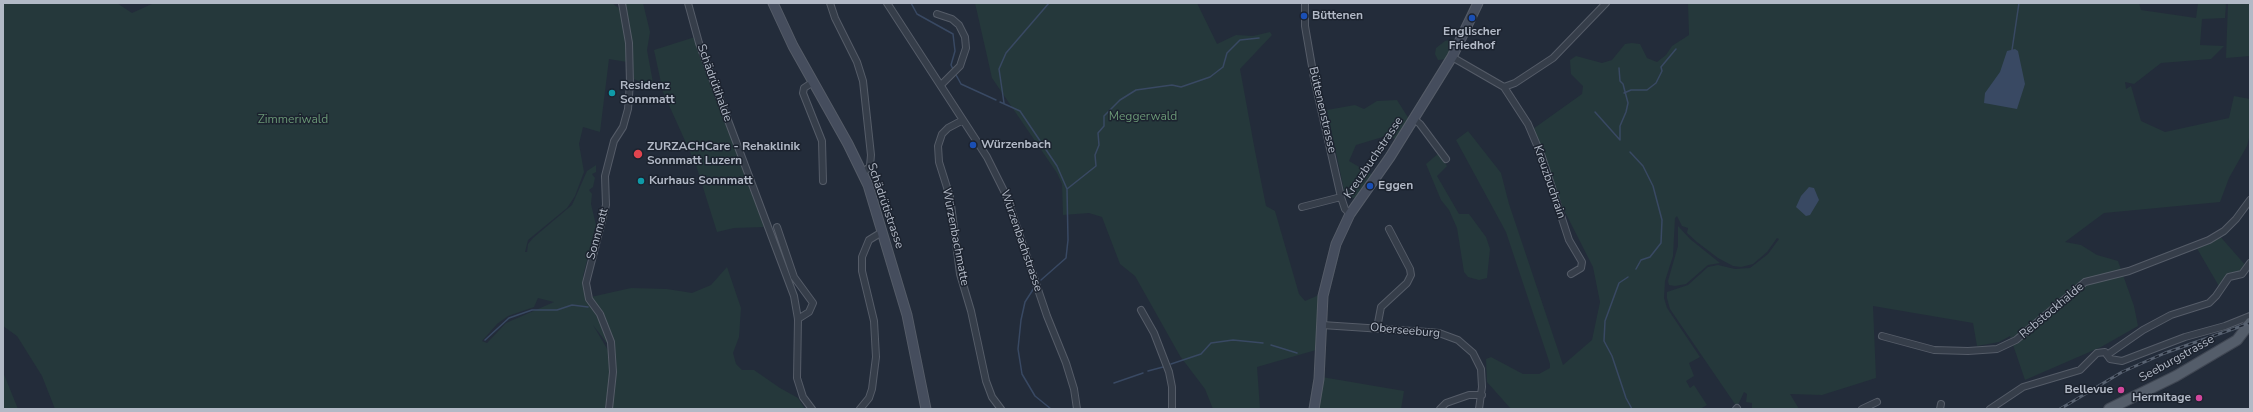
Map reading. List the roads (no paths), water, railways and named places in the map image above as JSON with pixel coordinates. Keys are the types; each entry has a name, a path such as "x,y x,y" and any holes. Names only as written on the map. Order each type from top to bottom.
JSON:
{"main road":[{"name":"Seeburgstrasse","path":"2109,409 2172,378 2237,340 2250,323"}],"street":[{"name":"Sonnmatt","path":"609,409 613,372 611,342 600,314 589,299 587,293 587,276 606,206 605,176 614,141 623,127 628,109 630,83 629,43 622,3"},
{"name":"Schädrütihalde","path":"688,3 699,43 788,280 798,319 797,378 803,397 812,409"},
{"name":"Schädrütistrasse","path":"773,3 793,46 863,173 907,315 926,409"},
{"path":"830,3 835,18 857,62 863,81 872,155 870,166 863,173"},
{"name":"Würzenbachstrasse","path":"886,3 987,157 1006,195 1047,316 1066,363 1074,388 1076,409"},
{"name":"Büttenenstrasse","path":"1305,3 1306,40 1341,197 1345,209 1350,214"},
{"name":"Kreuzbuchstrasse","path":"1314,409 1319,379 1323,296 1331,259 1350,214 1414,119 1452,57 1478,3"},
{"path":"1452,57 1504,87 1515,83 1553,58 1606,3"},
{"path":"937,14 952,19 959,25 965,37 966,48 960,66 940,85"},
{"path":"813,82 805,87 803,93 822,141 823,181"},
{"name":"Kreuzbuchrain","path":"1504,87 1528,124 1542,157 1570,240 1582,262 1581,268 1571,274"},
{"path":"1414,119 1420,124 1446,159"},
{"name":"Würzenbachmatte","path":"963,120 948,128 942,134 938,146 939,162 950,197 959,268 971,311 986,381 992,397 1001,409"},
{"name":"Kreuzbuchstrasse","path":"1302,207 1341,197"},
{"name":"Rebstockhalde","path":"1882,336 1934,350 1968,351 1997,348 2016,340 2085,282 2129,271 2214,237 2224,231 2236,219 2250,200"},
{"path":"777,227 794,277 813,302 809,312 798,319"},
{"path":"1377,328 1381,307 1407,283 1410,275 1410,269 1389,229"},
{"path":"860,409 869,398 872,389 876,357 874,321 862,271 862,257 865,247 870,239 882,232"},
{"path":"2107,355 2142,330 2171,315 2209,303 2216,296 2229,277 2242,274 2250,263"},
{"path":"1141,310 1154,333 1156,342 1169,372 1172,386 1172,409"},
{"path":"1990,409 2023,387 2080,370 2097,353 2105,352 2116,361 2122,361 2185,337 2219,329 2250,316"},
{"name":"Oberseeburg","path":"1322,325 1439,333 1458,340 1470,349 1479,364 1482,379 1482,395 1479,409"},
{"path":"1440,409 1446,403 1469,395 1482,395"},
{"path":"1862,409 1877,402"}],"water":[{"path":"2015,49 2018,51 2025,84 2017,109 1984,103 1985,93 2000,72 2007,51"},
{"path":"1809,187 1814,188 1819,200 1810,215 1806,216 1796,207 1801,196"}],"waterway":[{"path":"911,3 917,14 953,34 955,51 951,65 953,69"},
{"path":"1004,103 999,69 1006,53 1049,3"},
{"path":"2012,50 2019,3"},
{"path":"1067,189 1096,166 1095,155 1099,145 1098,133 1104,126 1104,116 1120,100 1136,90 1172,85 1181,87 1210,77 1223,67 1227,53 1240,40 1259,38"},
{"path":"1624,93 1631,90 1647,90 1656,83 1662,71 1661,67 1676,49"},
{"path":"1619,68 1620,81 1623,84 1628,103 1620,126 1620,140"},
{"path":"955,73 961,84 996,100"},
{"path":"1000,102 1020,111 1057,166 1067,189 1068,240 1066,258 1041,280"},
{"path":"1595,112 1620,140"},
{"path":"1630,152 1643,166 1653,186 1662,220 1661,243 1650,257 1641,260 1636,269"},
{"path":"1628,277 1619,283 1605,321 1604,341 1612,356 1626,398 1632,409"},
{"path":"1034,288 1025,302 1021,320 1018,349 1022,374 1035,396 1051,409"},
{"path":"485,340 509,318 532,310 557,310 572,305 588,307"},
{"path":"1171,364 1201,354 1211,343 1233,340 1263,343"},
{"path":"1271,345 1297,353"},
{"path":"1148,371 1163,367"},
{"path":"1114,383 1143,373"}],"railway":[{"path":"2060,409 2122,372 2165,353 2250,323"}],"place":[{"name":"Büttenen","path":"1304,16"},
{"name":"Englischer Friedhof","path":"1472,18"},
{"name":"Residenz Sonnmatt","path":"612,93"},
{"name":"Würzenbach","path":"973,145"},
{"name":"ZURZACHCare - Rehaklinik Sonnmatt Luzern","path":"638,154"},
{"name":"Kurhaus Sonnmatt","path":"641,181"},
{"name":"Eggen","path":"1370,186"},
{"name":"Bellevue","path":"2121,390"},
{"name":"Hermitage","path":"2199,398"}],"park label":[{"name":"Meggerwald","path":"1143,117"},
{"name":"Zimmeriwald","path":"293,120"}]}
